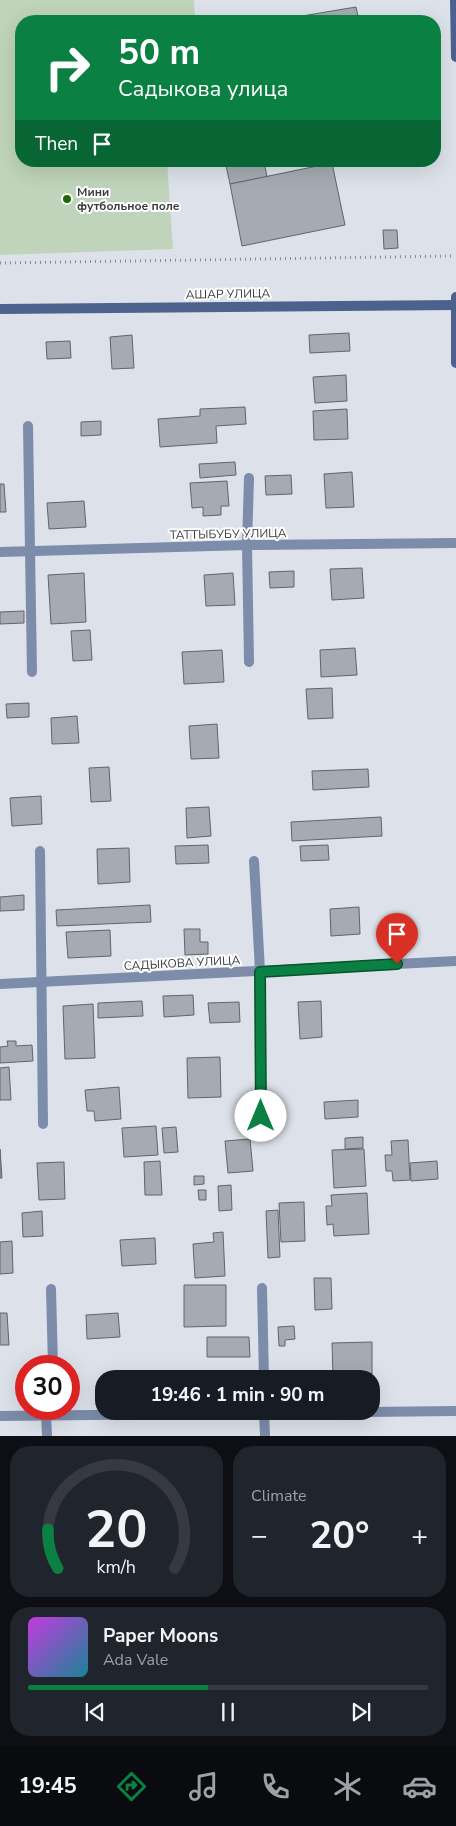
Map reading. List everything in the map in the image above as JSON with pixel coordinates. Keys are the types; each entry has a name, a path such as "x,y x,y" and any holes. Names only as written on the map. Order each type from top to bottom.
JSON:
{"street":[{"path":"454,0 456,57"},
{"path":"456,302 456,363"},
{"name":"АШАР УЛИЦА","path":"0,309 456,302"},
{"path":"28,426 32,672"},
{"path":"249,478 247,545 249,662"},
{"name":"ТАТТЫБУБУ УЛИЦА","path":"0,552 247,545 456,543"},
{"path":"40,851 43,1124"},
{"path":"254,861 260,972 261,1116"},
{"name":"САДЫКОВА УЛИЦА","path":"0,984 456,961"},
{"path":"262,1288 264,1370"},
{"path":"51,1289 53,1355"},
{"path":"380,1411 456,1411"},
{"path":"80,1412 95,1412"},
{"path":"0,1416 15,1415"},
{"path":"47,1420 47,1436"},
{"path":"264,1420 265,1436"}],"path":[{"path":"0,264 452,256"}],"green space":[{"path":"0,0 194,0 195,15 15,15 15,167 167,167 173,249 0,255"}],"building":[{"path":"356,7 358,15 308,15"},
{"path":"226,167 265,167 267,177 230,184"},
{"path":"313,167 333,167 345,225 242,246 230,184"},
{"path":"383,230 397,230 398,248 384,249"},
{"path":"349,333 350,351 310,353 309,335"},
{"path":"132,335 134,368 112,369 110,337"},
{"path":"70,341 71,358 47,359 46,342"},
{"path":"346,375 347,401 315,403 313,377"},
{"path":"245,407 246,424 216,426 217,443 160,447 158,419 200,416 200,409"},
{"path":"347,409 348,439 314,440 313,411"},
{"path":"101,421 101,435 81,436 81,422"},
{"path":"235,462 236,475 200,478 199,464"},
{"path":"352,472 354,507 326,508 324,474"},
{"path":"291,475 292,494 266,495 265,476"},
{"path":"227,481 229,506 221,506 221,515 203,516 203,507 192,508 190,483"},
{"path":"0,484 4,484 6,512 0,512"},
{"path":"84,501 86,527 49,529 47,503"},
{"path":"362,568 364,598 332,600 330,569"},
{"path":"294,571 294,587 270,588 269,572"},
{"path":"84,573 86,622 51,624 48,575"},
{"path":"233,573 235,605 206,606 204,575"},
{"path":"24,611 24,623 0,624 0,612"},
{"path":"90,630 92,660 73,661 71,631"},
{"path":"355,648 357,675 321,677 320,650"},
{"path":"222,650 224,682 184,684 182,652"},
{"path":"332,688 333,718 308,719 306,689"},
{"path":"29,703 29,717 7,718 6,704"},
{"path":"77,716 79,743 52,744 51,718"},
{"path":"217,724 219,758 191,759 189,726"},
{"path":"109,767 111,801 91,802 89,768"},
{"path":"368,769 369,787 313,790 312,771"},
{"path":"41,796 42,824 12,826 10,798"},
{"path":"209,807 211,836 187,838 186,808"},
{"path":"381,817 382,836 292,841 291,822"},
{"path":"208,845 209,863 176,864 175,846"},
{"path":"328,845 329,860 301,861 300,846"},
{"path":"129,848 130,882 98,884 97,849"},
{"path":"24,895 24,910 0,911 0,897"},
{"path":"150,905 151,922 57,926 56,910"},
{"path":"359,907 360,934 331,936 330,909"},
{"path":"184,929 200,929 200,942 208,942 208,954 185,955"},
{"path":"110,930 111,956 68,958 66,932"},
{"path":"193,995 194,1015 164,1017 163,996"},
{"path":"142,1001 143,1016 98,1018 98,1003"},
{"path":"321,1001 322,1037 300,1039 298,1002"},
{"path":"239,1002 240,1022 210,1023 208,1003"},
{"path":"93,1004 95,1058 65,1059 63,1006"},
{"path":"7,1041 16,1041 16,1046 32,1045 33,1061 0,1063 0,1047 8,1046"},
{"path":"220,1057 221,1097 188,1098 187,1058"},
{"path":"9,1067 11,1100 0,1100 0,1068"},
{"path":"119,1087 121,1119 95,1121 94,1111 87,1111 85,1090"},
{"path":"358,1100 358,1117 325,1119 324,1102"},
{"path":"156,1126 158,1155 124,1157 122,1128"},
{"path":"176,1127 178,1152 164,1153 162,1128"},
{"path":"363,1137 363,1148 345,1149 345,1138"},
{"path":"250,1139 253,1171 228,1173 225,1141"},
{"path":"408,1140 410,1180 393,1181 392,1171 386,1171 385,1155 392,1155 391,1141"},
{"path":"0,1149 2,1178 0,1178"},
{"path":"364,1149 366,1186 334,1188 332,1150"},
{"path":"160,1161 162,1195 145,1195 144,1162"},
{"path":"437,1161 438,1179 411,1181 410,1163"},
{"path":"64,1162 65,1199 39,1200 37,1163"},
{"path":"194,1176 204,1176 204,1184 194,1185"},
{"path":"231,1185 232,1210 219,1211 218,1186"},
{"path":"198,1190 206,1190 206,1200 199,1200"},
{"path":"367,1193 369,1234 334,1236 333,1224 327,1225 326,1206 332,1206 331,1195"},
{"path":"304,1202 305,1241 281,1242 279,1203"},
{"path":"278,1210 280,1257 268,1258 266,1211"},
{"path":"42,1211 43,1236 23,1237 22,1213"},
{"path":"223,1232 225,1276 195,1278 193,1244 214,1242 213,1233"},
{"path":"155,1238 156,1264 122,1266 120,1240"},
{"path":"12,1241 13,1273 0,1274 0,1242"},
{"path":"314,1278 331,1278 332,1309 315,1310"},
{"path":"184,1285 226,1285 226,1326 184,1327"},
{"path":"0,1313 7,1313 9,1345 0,1345"},
{"path":"118,1313 120,1337 87,1339 86,1315"},
{"path":"294,1326 295,1339 285,1340 285,1346 279,1346 278,1327"},
{"path":"207,1337 249,1337 250,1357 207,1357"},
{"path":"372,1342 372,1370 333,1370 332,1343"}],"place":[{"name":"Мини футбольное поле","path":"67,199"}],"route":[{"path":"261,1116 260,972 397,964"}]}
